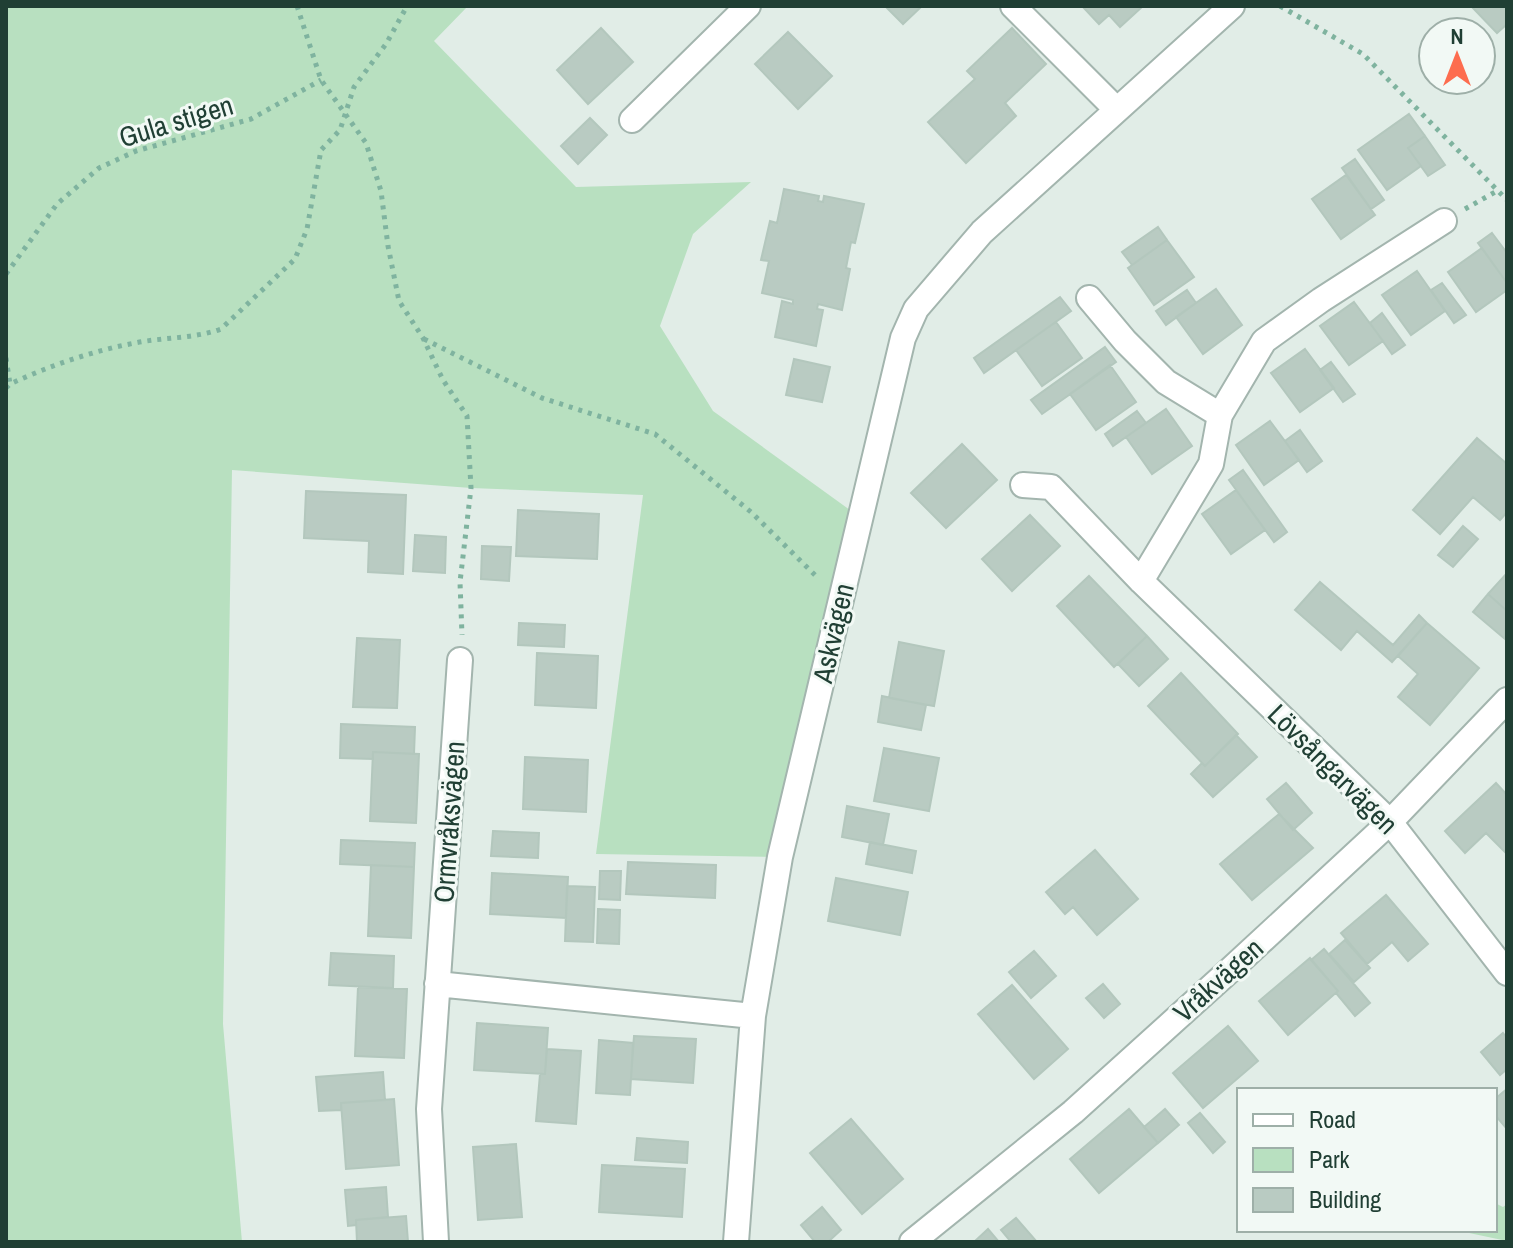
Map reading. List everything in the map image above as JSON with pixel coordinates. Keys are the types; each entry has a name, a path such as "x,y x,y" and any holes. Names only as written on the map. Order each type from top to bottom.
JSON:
{"street":[{"path":"632,120 748,6"},
{"path":"1013,6 1117,110"},
{"name":"Askvägen","path":"736,1242 753,1016 780,857 894,365 903,338 916,309 982,232 1232,6"},
{"path":"1141,581 1211,464 1220,415 1264,341 1321,300 1444,221"},
{"path":"1089,298 1125,341 1166,382 1220,415"},
{"name":"Lövsångarvägen","path":"1023,485 1051,487 1141,581 1390,822 1507,973"},
{"name":"Ormvråksvägen","path":"436,1242 429,1109 460,660"},
{"name":"Vråkvägen","path":"912,1242 1073,1112 1390,822 1507,700"},
{"path":"437,984 753,1016"}],"path":[{"path":"297,6 321,80 366,143 381,191 399,301 467,416 471,488 460,582 463,622 460,660"},
{"path":"6,358 8,386 42,369 135,343 205,335 221,329 295,259 307,229 321,150 340,130 354,87 386,44 407,6"},
{"path":"1280,6 1363,54 1507,200"},
{"name":"Gula stigen","path":"6,274 57,204 99,168 136,151 251,119 321,80"},
{"path":"1444,221 1497,191"},
{"path":"423,338 542,398 655,434 751,512 841,600"}],"green space":[{"path":"6,6 468,6 434,41 576,187 751,182 693,234 660,326 713,411 861,518 780,857 596,854 643,495 471,488 232,470 223,1024 242,1242 6,1242"},
{"path":"1497,1204 1503,1207 1507,1204 1507,1241 1464,1232 1497,1232"}],"building":[{"path":"885,6 922,6 903,24"},
{"path":"1082,6 1143,6 1120,27 1109,15 1099,24"},
{"path":"1471,6 1507,6 1507,24 1497,33 1497,16 1481,16"},
{"path":"601,28 633,62 588,104 557,70"},
{"path":"1012,28 1046,64 1005,103 1016,116 966,163 928,122 975,79 967,71"},
{"path":"788,32 832,76 798,109 755,64"},
{"path":"1409,114 1425,136 1408,148 1421,166 1387,190 1358,150"},
{"path":"590,118 607,135 578,164 561,146"},
{"path":"1425,136 1445,165 1428,176 1408,148"},
{"path":"1355,159 1384,200 1371,209 1342,168"},
{"path":"1346,175 1375,215 1341,239 1312,199"},
{"path":"784,189 819,196 818,201 823,202 824,196 864,204 855,243 851,242 846,268 850,269 842,310 818,304 817,309 823,310 816,346 775,337 782,301 793,304 793,300 762,293 769,261 761,260 770,221 777,223"},
{"path":"1158,227 1167,240 1132,265 1122,252"},
{"path":"1492,233 1507,253 1507,283 1478,243"},
{"path":"1167,240 1194,277 1154,305 1128,268"},
{"path":"1482,248 1507,283 1507,290 1476,312 1448,272"},
{"path":"1417,271 1445,311 1411,335 1382,295"},
{"path":"1442,283 1466,315 1454,323 1431,290"},
{"path":"1216,289 1242,325 1203,354 1176,317"},
{"path":"1187,290 1196,303 1166,325 1156,311"},
{"path":"1060,297 1071,311 984,373 974,358"},
{"path":"1354,302 1383,341 1349,365 1320,326"},
{"path":"1382,313 1405,345 1392,354 1370,323"},
{"path":"1056,322 1082,358 1042,386 1016,350"},
{"path":"1105,347 1116,362 1042,414 1031,400"},
{"path":"1305,349 1334,388 1300,412 1271,373"},
{"path":"794,359 830,367 822,402 786,395"},
{"path":"1331,362 1355,394 1343,402 1320,370"},
{"path":"1110,365 1136,402 1096,430 1070,394"},
{"path":"1166,409 1192,446 1152,474 1126,437"},
{"path":"1137,411 1146,423 1113,446 1105,434"},
{"path":"1270,421 1299,460 1264,485 1236,445"},
{"path":"1300,430 1322,461 1307,472 1285,441"},
{"path":"1477,438 1507,464 1507,512 1500,520 1473,497 1440,534 1413,510"},
{"path":"962,444 997,480 946,528 911,493"},
{"path":"1243,470 1287,532 1274,542 1229,480"},
{"path":"1236,490 1265,530 1231,554 1202,514"},
{"path":"306,491 406,495 403,574 368,572 369,541 304,538"},
{"path":"518,510 599,514 597,559 516,556"},
{"path":"1030,515 1060,546 1012,591 982,559"},
{"path":"1463,526 1478,539 1453,567 1438,555"},
{"path":"415,535 446,537 445,573 413,571"},
{"path":"482,546 511,547 509,581 481,579"},
{"path":"1507,573 1507,611 1488,594"},
{"path":"1089,576 1147,636 1114,667 1057,606"},
{"path":"1320,582 1393,645 1419,615 1427,623 1392,662 1357,631 1341,650 1295,610"},
{"path":"1488,594 1507,611 1505,639 1473,612"},
{"path":"519,623 565,625 564,647 518,645"},
{"path":"1427,623 1479,668 1430,725 1398,697 1418,674 1398,656"},
{"path":"1147,636 1168,659 1139,686 1118,664"},
{"path":"357,638 400,640 397,708 353,707"},
{"path":"899,642 944,651 934,706 889,698"},
{"path":"537,653 598,656 596,708 535,705"},
{"path":"1181,673 1238,734 1205,766 1148,706"},
{"path":"882,696 926,705 921,730 878,722"},
{"path":"341,724 415,727 414,754 373,752 373,759 340,758"},
{"path":"1236,735 1257,757 1213,797 1191,774 1202,763 1205,766"},
{"path":"884,748 939,758 929,811 874,801"},
{"path":"373,752 419,754 416,823 370,821"},
{"path":"525,757 588,760 586,812 523,809"},
{"path":"1286,783 1312,813 1293,830 1267,799"},
{"path":"1496,783 1507,795 1507,854 1486,833 1465,853 1445,831"},
{"path":"847,806 889,814 883,845 842,837"},
{"path":"1279,814 1313,848 1252,900 1220,864"},
{"path":"493,831 539,833 538,858 491,856"},
{"path":"341,840 415,843 414,867 340,864"},
{"path":"870,842 916,851 912,873 866,864"},
{"path":"1095,850 1138,899 1097,935 1073,907 1065,914 1046,892"},
{"path":"628,862 716,865 715,898 626,894"},
{"path":"371,865 414,867 411,938 368,936"},
{"path":"600,871 621,871 620,900 599,899"},
{"path":"492,873 568,877 566,918 490,914"},
{"path":"836,878 908,892 900,935 828,921"},
{"path":"567,886 595,887 593,942 565,941"},
{"path":"1386,895 1428,944 1408,961 1392,942 1367,964 1341,933"},
{"path":"598,909 620,910 619,944 597,943"},
{"path":"1345,940 1370,968 1354,982 1329,954"},
{"path":"1324,949 1370,1003 1355,1016 1311,960"},
{"path":"1034,951 1056,976 1031,998 1009,972"},
{"path":"331,953 394,956 393,988 329,985"},
{"path":"1310,958 1338,991 1288,1035 1259,1001"},
{"path":"1103,984 1120,1004 1104,1018 1086,998"},
{"path":"1012,985 1068,1049 1034,1079 978,1014"},
{"path":"358,987 407,989 404,1058 355,1056"},
{"path":"477,1023 548,1028 545,1074 474,1070"},
{"path":"1228,1026 1258,1061 1203,1108 1173,1073"},
{"path":"1503,1033 1507,1038 1507,1069 1500,1075 1481,1052"},
{"path":"634,1036 696,1039 693,1083 631,1079"},
{"path":"599,1040 633,1043 630,1095 596,1093"},
{"path":"547,1049 581,1051 576,1124 536,1121 540,1074 545,1074"},
{"path":"383,1072 385,1100 341,1103 341,1110 319,1111 316,1077"},
{"path":"1507,1089 1507,1129 1497,1117 1497,1097"},
{"path":"394,1099 399,1165 346,1169 341,1103"},
{"path":"1129,1109 1158,1143 1099,1193 1070,1159"},
{"path":"1165,1109 1179,1125 1158,1143 1144,1127"},
{"path":"1200,1113 1225,1142 1213,1153 1188,1123"},
{"path":"851,1119 903,1179 862,1214 810,1153"},
{"path":"637,1138 688,1142 687,1163 635,1160"},
{"path":"516,1144 522,1217 478,1220 473,1147"},
{"path":"602,1165 685,1169 682,1217 599,1212"},
{"path":"386,1187 388,1217 356,1220 356,1225 348,1226 345,1190"},
{"path":"822,1207 841,1230 828,1242 815,1242 801,1225"},
{"path":"406,1216 408,1242 357,1242 356,1220"},
{"path":"1016,1218 1037,1242 1011,1242 1001,1230"},
{"path":"988,1229 999,1242 974,1242"}]}
